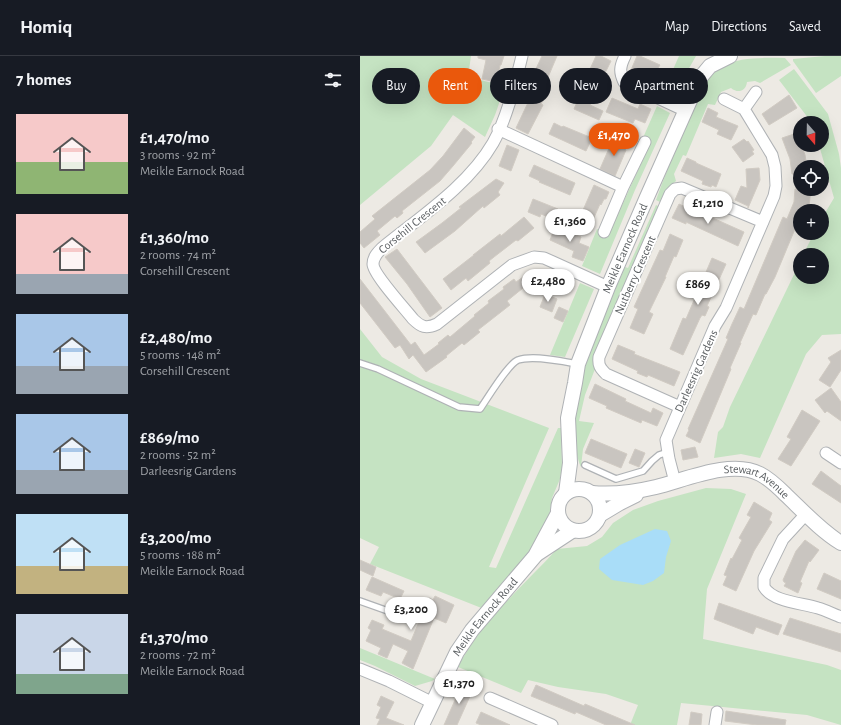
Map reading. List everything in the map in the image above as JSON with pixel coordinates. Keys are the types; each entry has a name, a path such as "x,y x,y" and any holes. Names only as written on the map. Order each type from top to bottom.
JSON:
{"street":[{"name":"Corsehill Crescent","path":"522,56 507,109 493,142 480,162 452,192 375,255 373,264 376,273 413,319 425,327 437,324 512,265 534,257 549,260 608,287"},
{"path":"626,56 620,67 620,75 624,82 686,111"},
{"name":"Meikle Earnock Road","path":"566,493 570,463 568,418 576,383 578,364 608,287 700,78 710,66 730,56"},
{"path":"724,99 744,109 756,92"},
{"name":"Darleesrig Gardens","path":"674,482 666,440 715,326 726,308 771,206 776,186 775,167 772,155 744,109"},
{"path":"498,130 622,187"},
{"path":"604,232 622,187 645,142"},
{"name":"Nutberry Crescent","path":"680,407 606,374 599,366 598,362 670,194 675,189 682,188 763,222"},
{"path":"826,453 841,463"},
{"name":"Meikle Earnock Road","path":"570,463 589,492"},
{"name":"Stewart Avenue","path":"589,492 606,494 623,493 655,487 729,468 744,469 759,473 771,481 806,514 841,543"},
{"name":"Stewart Avenue","path":"600,515 620,503 655,487"},
{"path":"579,488 589,492 597,498 600,506 600,515 594,526 584,531 572,531 560,522 557,515 559,502 566,493 572,489 579,488"},
{"path":"806,514 783,540 764,578 764,587 769,594 817,608 841,617"},
{"name":"Meikle Earnock Road","path":"422,725 457,652 472,630 535,556 557,515"},
{"name":"Meikle Earnock Road","path":"535,556 572,531"},
{"path":"360,669 389,681 433,703"},
{"path":"490,698 552,725"},
{"path":"715,725 717,712"}],"lane":[{"path":"360,363 378,369 459,408 480,409 501,377 518,360 540,358 578,364"},
{"path":"585,465 616,479 643,471 659,455 668,452"},
{"path":"360,601 402,616"}],"green space":[{"path":"360,56 471,56 469,68 428,68 428,104 482,104 482,80 490,82 490,104 499,104 485,137 453,115 431,146 360,205"},
{"path":"679,56 696,56 689,68 674,68"},
{"path":"841,56 841,76 816,93 793,59"},
{"path":"785,58 791,65 760,83 755,81 747,82 745,88 741,91 736,91 731,88 721,92 715,105 708,104 708,80 717,70 729,63 745,59"},
{"path":"794,69 829,116 807,116 779,80"},
{"path":"695,104 708,104 686,156 683,155 674,174 676,181 669,187 662,203 656,200"},
{"path":"657,106 670,113 635,190 600,274 582,266 597,229 602,230 601,235 607,238 650,144 642,140"},
{"path":"829,118 839,154 841,168 841,334 822,335 806,354 760,458 741,454 714,458 718,432 723,427 730,407 793,276 793,284 829,284 829,248 806,248 810,240 829,240 829,206 834,198 829,180 829,160 823,160 821,152 829,152"},
{"path":"656,205 660,207 593,364 595,369 585,395 579,421 594,423 583,449 581,467 576,450 576,422 574,422 588,352 625,267 628,268"},
{"path":"580,283 594,289 565,357 550,355"},
{"path":"360,329 382,357 421,379 549,428 489,567 496,568 558,428 561,428 562,467 560,479 552,498 549,517 538,543 484,609 370,564 379,547 360,538"},
{"path":"706,488 731,489 746,494 707,589 703,639 827,665 841,670 841,725 807,715 681,703 677,725 630,725 638,705 606,694 558,687 528,680 521,693 458,667 467,651 490,620 557,549 587,546 602,537 613,523 633,510 658,501"},
{"path":"360,648 435,679 415,686 360,660"}],"water":[{"path":"655,529 667,531 671,541 666,557 664,573 653,581 643,585 612,580 599,569 600,559 620,545"}],"building":[{"path":"478,56 504,56 499,68 490,68 490,81 482,79 486,60 478,58"},
{"path":"542,56 557,56 551,70 551,68 536,68"},
{"path":"596,56 601,56 611,61 608,68 590,68"},
{"path":"637,56 660,65 658,68 632,68"},
{"path":"789,95 797,108 769,125 762,114"},
{"path":"612,98 620,101 620,104 626,104 638,109 640,104 651,109 645,123 635,119 633,123 606,112 609,104 612,104"},
{"path":"527,104 543,105 528,134 516,128"},
{"path":"576,104 590,104 603,111 599,120 574,109"},
{"path":"708,108 718,113 716,117 738,126 731,140 717,134 719,130 702,122"},
{"path":"554,123 592,138 586,151 549,134"},
{"path":"464,128 475,137 471,142 472,143 453,166 440,181 402,211 403,213 397,218 395,216 377,231 380,235 364,248 360,243 360,232 375,219 372,216 430,170 443,156"},
{"path":"793,134 793,152 804,152 805,155 806,160 793,160 793,174 790,159 782,138"},
{"path":"614,137 628,143 615,176 600,169"},
{"path":"744,139 747,142 748,141 754,150 752,151 754,154 743,162 732,147"},
{"path":"507,145 519,150 511,171 499,166"},
{"path":"687,158 721,174 716,187 702,184 703,181 681,171"},
{"path":"534,165 575,183 570,195 539,182 540,181 529,176"},
{"path":"759,168 760,180 748,208 748,206 735,200 741,186 747,188 746,169"},
{"path":"496,179 504,183 498,192 500,195 484,208 483,206 455,231 425,253 416,242"},
{"path":"594,185 609,192 606,199 604,199 601,205 600,204 592,222 580,217"},
{"path":"794,196 810,196 809,204 793,204"},
{"path":"533,199 558,209 553,219 541,214 540,217 528,212"},
{"path":"679,204 744,232 738,246 686,222 686,224 672,218"},
{"path":"793,204 793,234 775,277 765,294 756,315 753,314 740,343 730,368 731,369 700,443 686,436 689,430 688,429 728,339 726,338 740,307 744,309 783,217 787,219"},
{"path":"524,217 534,228 489,261 490,263 468,281 466,278 451,290 443,279"},
{"path":"555,227 581,237 579,243 589,247 583,261 572,257 574,251 550,240"},
{"path":"670,234 683,240 676,257 674,256 666,277 649,312 653,314 644,334 630,328 638,309 634,307 660,250 663,251"},
{"path":"397,249 442,308 430,317 407,284 385,257"},
{"path":"712,258 726,264 707,306 709,307 705,316 702,315 700,318 683,355 670,349 683,318 686,319"},
{"path":"546,276 559,281 554,293 541,287"},
{"path":"523,277 528,284 507,301 510,305 478,330 480,332 464,345 462,343 446,356 447,357 426,372 413,355 409,359 400,345 395,348 360,303 360,279 411,345 415,342 424,355 448,335 450,337 475,316 474,315 489,303 488,301 504,289 503,287 514,279 516,282"},
{"path":"545,294 557,299 552,312 540,307"},
{"path":"559,307 568,311 563,322 554,318"},
{"path":"618,345 635,352 634,354 680,372 674,386 648,375 647,377 637,373 638,371 612,359"},
{"path":"841,350 841,370 830,387 819,380 831,362 828,358"},
{"path":"595,384 626,399 625,401 651,413 653,408 663,413 657,426 642,420 641,423 606,408 607,406 589,398"},
{"path":"831,388 841,402 841,421 827,411 825,413 815,400"},
{"path":"802,410 820,421 791,466 778,459 791,439 787,437"},
{"path":"591,439 627,454 621,468 585,453"},
{"path":"695,447 698,457 683,460 681,450"},
{"path":"635,449 645,453 639,467 629,463"},
{"path":"821,471 841,486 841,503 812,484"},
{"path":"754,502 772,513 769,520 772,522 754,551 736,591 723,585 727,576 724,575 731,558 732,559 742,540 739,538 751,517 747,515"},
{"path":"805,540 819,550 810,562 809,561 800,582 802,583 798,593 784,586 786,583 783,580 796,551"},
{"path":"360,560 376,567 373,576 360,570"},
{"path":"824,573 841,581 841,599 817,589"},
{"path":"372,577 404,591 400,599 383,592 381,596 366,590"},
{"path":"435,596 454,605 446,623 434,618 413,669 402,663 408,651 393,644 387,658 378,654 381,648 366,641 371,630 368,628 372,620 384,625 382,629 411,641 421,617 414,614 420,602 426,604 429,598 433,600"},
{"path":"719,603 782,625 778,635 756,627 753,634 714,619"},
{"path":"790,618 841,634 841,652 783,634"},
{"path":"463,682 474,687 457,725 444,725"},
{"path":"536,685 584,706 585,704 635,725 606,725 576,712 575,714 531,696"},
{"path":"381,696 394,702 386,718 404,725 377,725 380,719 376,718 381,707 377,705"},
{"path":"726,711 786,720 785,725 757,725 725,721"},
{"path":"481,712 510,725 481,725 476,723"},
{"path":"691,712 702,714 701,725 689,725"}]}
